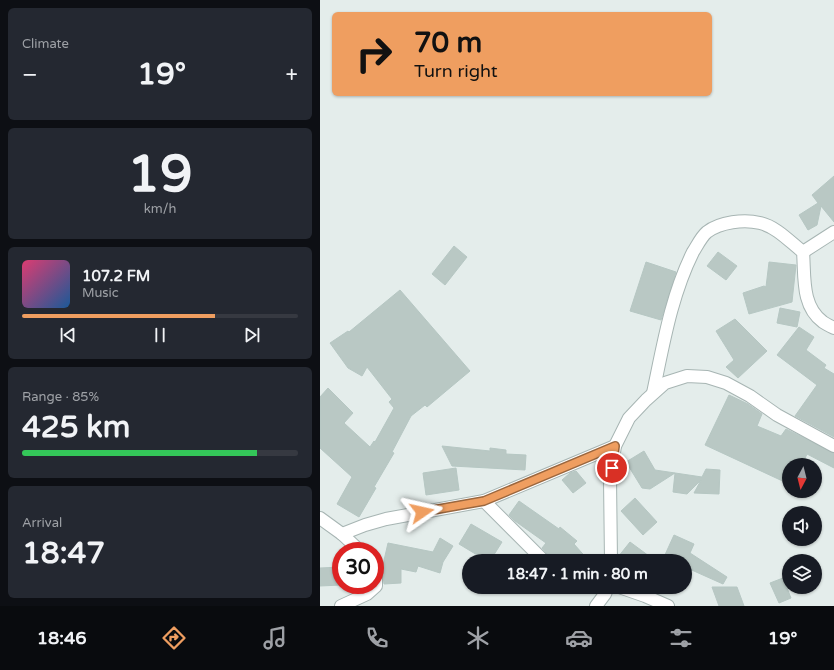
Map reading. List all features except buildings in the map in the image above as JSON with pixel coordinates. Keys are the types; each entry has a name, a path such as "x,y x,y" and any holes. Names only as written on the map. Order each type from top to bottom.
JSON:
{"street":[{"path":"653,393 670,315 683,272 697,245 706,233 720,225 736,222 760,223 780,233 803,252 806,295 811,310 823,322 834,328"},
{"path":"803,252 834,232"},
{"path":"611,554 610,479 615,446 629,418 665,382 687,376 707,377 732,386 750,396 777,415 834,446"},
{"path":"342,534 386,519 484,501 615,446"},
{"path":"484,501 537,554"},
{"path":"320,518 350,542"},
{"path":"341,606 367,594"},
{"path":"596,606 605,594"},
{"path":"639,594 668,606"}],"route":[{"path":"422,512 484,501 615,446 612,468"}]}
